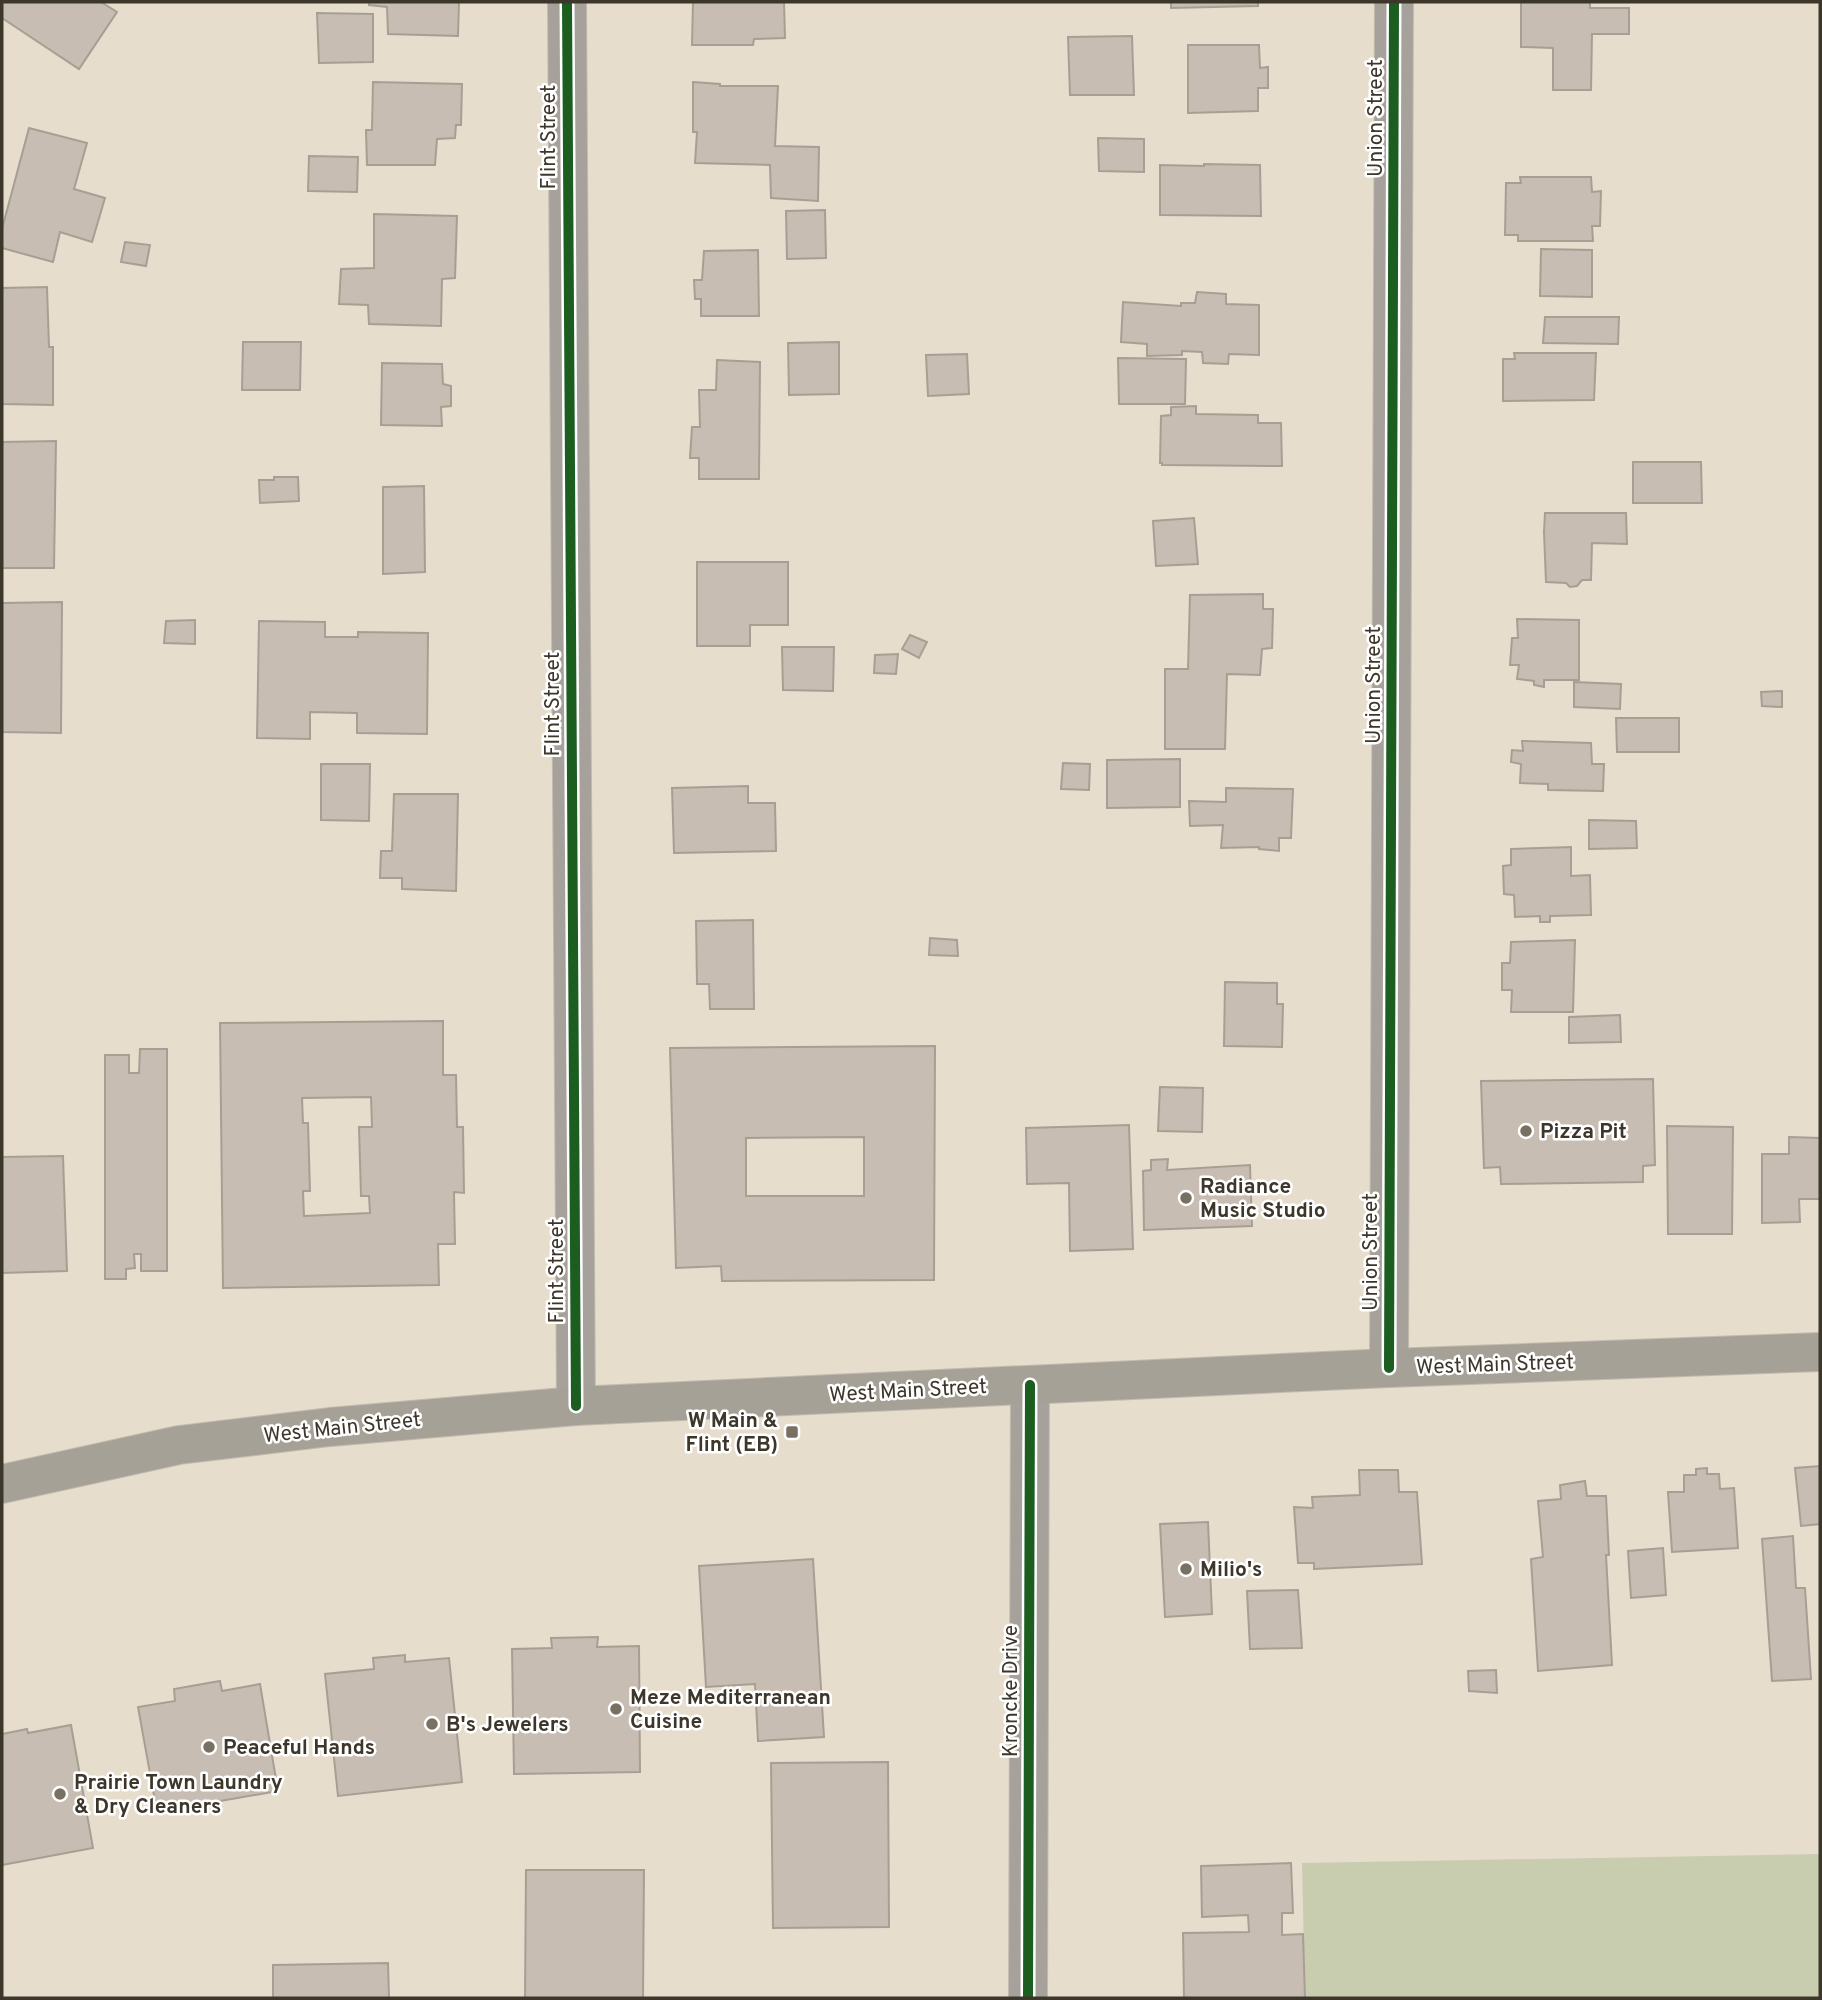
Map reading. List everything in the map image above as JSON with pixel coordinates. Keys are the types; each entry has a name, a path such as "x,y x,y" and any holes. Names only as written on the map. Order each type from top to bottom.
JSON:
{"main road":[{"name":"West Main Street","path":"2,1485 179,1445 330,1427 576,1406 1389,1368 1820,1352"}],"street":[{"name":"Flint Street","path":"567,2 576,1406"},
{"name":"Union Street","path":"1389,1368 1394,2"},
{"name":"Kroncke Drive","path":"1028,1998 1030,1385"}],"green space":[{"path":"1820,1854 1820,1998 1305,1998 1302,1863"}],"building":[{"path":"2,2 101,2 117,12 79,69 2,18"},
{"path":"369,2 459,2 458,36 388,34 387,7 369,5"},
{"path":"693,2 784,2 785,38 754,39 753,45 692,45"},
{"path":"1171,2 1258,2 1258,6 1171,8"},
{"path":"1521,2 1590,2 1590,8 1629,8 1629,34 1592,34 1591,90 1553,90 1553,48 1521,47"},
{"path":"317,13 373,14 373,62 319,63"},
{"path":"1132,36 1134,95 1070,95 1068,37"},
{"path":"1188,45 1259,45 1260,68 1268,67 1268,88 1258,88 1258,111 1188,113"},
{"path":"373,82 462,84 461,125 456,125 455,138 437,139 435,165 367,165 366,130 372,130"},
{"path":"693,82 720,86 778,86 775,146 819,147 818,201 771,198 770,165 695,163 697,132 693,132"},
{"path":"29,128 87,143 74,189 105,198 92,242 60,232 53,262 2,248 2,229"},
{"path":"1098,138 1144,139 1144,172 1099,171"},
{"path":"309,156 358,157 357,192 308,191"},
{"path":"1160,165 1260,165 1261,216 1160,215"},
{"path":"1520,177 1591,177 1592,192 1601,191 1600,226 1592,226 1593,241 1518,241 1518,235 1505,235 1506,183 1521,183"},
{"path":"825,210 826,258 787,259 786,211"},
{"path":"374,214 457,216 455,278 442,279 441,326 369,324 368,305 339,304 341,269 374,268"},
{"path":"125,242 150,245 146,266 121,262"},
{"path":"1541,249 1592,250 1592,297 1540,296"},
{"path":"758,250 759,316 701,316 701,299 695,299 694,280 702,280 704,251"},
{"path":"47,287 49,347 53,347 53,405 2,404 2,288"},
{"path":"1197,292 1226,294 1226,304 1259,305 1259,355 1229,354 1228,364 1203,363 1202,352 1182,351 1182,355 1147,356 1147,344 1121,342 1123,302 1181,306 1181,303 1195,303"},
{"path":"1545,317 1619,317 1618,344 1543,343"},
{"path":"243,342 301,342 300,390 242,390"},
{"path":"839,342 839,394 789,395 788,343"},
{"path":"1514,353 1596,353 1594,400 1503,401 1503,359 1515,359"},
{"path":"967,354 969,394 928,396 926,355"},
{"path":"1118,358 1186,359 1185,404 1119,404"},
{"path":"717,360 760,362 759,479 699,479 699,458 690,458 692,427 700,427 699,390 716,390"},
{"path":"382,363 442,364 443,384 451,386 451,406 441,407 442,426 381,425"},
{"path":"1196,406 1196,414 1258,415 1258,423 1281,423 1282,466 1162,465 1161,416 1171,415 1171,407"},
{"path":"56,441 54,568 2,568 2,442"},
{"path":"1633,462 1701,462 1702,503 1633,503"},
{"path":"274,477 298,477 299,501 260,503 259,480 274,480"},
{"path":"424,486 425,572 383,574 383,487"},
{"path":"1545,513 1626,513 1627,544 1592,543 1591,580 1582,580 1577,586 1570,587 1566,583 1546,582"},
{"path":"1194,518 1198,564 1156,566 1153,521"},
{"path":"697,562 788,562 788,625 750,625 750,646 697,646"},
{"path":"1263,594 1263,609 1273,609 1272,648 1262,649 1260,675 1227,674 1225,749 1165,749 1165,669 1188,669 1190,595"},
{"path":"62,602 61,733 2,732 2,603"},
{"path":"1517,619 1579,620 1579,680 1544,680 1544,687 1534,685 1534,681 1517,679 1519,665 1510,665 1512,638 1518,638"},
{"path":"195,620 195,644 164,643 166,621"},
{"path":"259,621 325,622 325,637 358,637 358,632 428,633 427,734 357,733 357,713 310,712 310,739 257,738"},
{"path":"910,635 927,642 919,658 902,649"},
{"path":"782,647 834,647 833,691 783,690"},
{"path":"898,654 896,674 874,673 875,655"},
{"path":"1574,682 1621,684 1620,709 1574,707"},
{"path":"1782,691 1782,707 1762,706 1761,692"},
{"path":"1616,718 1679,718 1679,752 1617,752"},
{"path":"1522,741 1591,743 1592,764 1604,764 1603,791 1548,790 1548,784 1520,783 1521,764 1511,762 1512,750 1523,751"},
{"path":"1180,759 1180,807 1107,808 1107,760"},
{"path":"1063,763 1090,764 1089,790 1061,789"},
{"path":"321,764 370,764 369,821 321,820"},
{"path":"748,786 748,803 775,803 776,851 674,853 672,788"},
{"path":"1226,788 1293,789 1291,838 1279,838 1279,851 1259,847 1221,848 1223,825 1190,826 1189,801 1226,802"},
{"path":"394,794 458,794 456,891 402,889 402,878 380,878 381,851 392,851"},
{"path":"1589,820 1636,821 1637,848 1589,849"},
{"path":"1571,847 1571,876 1590,875 1591,915 1550,916 1550,922 1540,922 1540,916 1515,917 1514,895 1504,894 1503,866 1511,865 1511,849"},
{"path":"753,920 754,1009 710,1009 709,984 697,984 696,921"},
{"path":"930,938 957,940 958,956 929,955"},
{"path":"1575,940 1573,1012 1511,1012 1512,990 1502,990 1502,963 1510,963 1511,942"},
{"path":"1225,982 1277,983 1277,1004 1283,1004 1282,1047 1224,1046"},
{"path":"1620,1015 1621,1042 1569,1043 1569,1017"},
{"path":"443,1021 443,1075 456,1075 457,1127 463,1127 464,1193 454,1192 455,1244 438,1244 439,1285 223,1288 220,1023","holes":["371,1097 372,1127 359,1127 361,1196 369,1196 370,1213 304,1216 303,1191 310,1191 308,1123 303,1123 302,1098"]},
{"path":"935,1046 934,1280 722,1281 721,1266 676,1268 670,1048","holes":["864,1137 864,1196 746,1196 746,1138"]},
{"path":"140,1049 167,1049 167,1271 141,1271 141,1254 134,1254 135,1268 126,1269 126,1279 105,1279 105,1055 129,1055 129,1073 139,1073"},
{"path":"1653,1079 1655,1165 1643,1166 1643,1182 1501,1184 1500,1167 1484,1168 1481,1081"},
{"path":"1160,1087 1203,1088 1202,1132 1158,1131"},
{"path":"1129,1125 1133,1249 1070,1251 1069,1183 1027,1184 1026,1128"},
{"path":"1667,1126 1733,1127 1732,1234 1668,1234"},
{"path":"1789,1137 1820,1138 1820,1199 1799,1199 1800,1222 1762,1223 1762,1154 1789,1154"},
{"path":"63,1156 67,1271 2,1273 2,1157"},
{"path":"1168,1159 1167,1170 1250,1165 1252,1226 1144,1230 1143,1171 1151,1170 1151,1160"},
{"path":"1820,1466 1820,1524 1801,1526 1795,1468"},
{"path":"1707,1468 1707,1474 1719,1474 1720,1489 1734,1488 1738,1548 1672,1552 1668,1492 1684,1492 1684,1475 1696,1475 1696,1469"},
{"path":"1359,1470 1398,1470 1399,1492 1417,1492 1422,1564 1314,1569 1314,1563 1298,1563 1294,1507 1313,1508 1312,1497 1360,1495"},
{"path":"1585,1481 1587,1496 1606,1496 1612,1665 1538,1671 1531,1559 1543,1557 1538,1501 1561,1499 1560,1485"},
{"name":"Milio's","path":"1208,1522 1212,1614 1165,1617 1160,1524"},
{"path":"1793,1536 1796,1588 1805,1588 1811,1679 1772,1681 1762,1539"},
{"path":"1663,1548 1666,1595 1631,1598 1628,1551"},
{"path":"813,1559 824,1737 758,1741 755,1684 706,1687 699,1566"},
{"path":"1298,1590 1302,1648 1250,1649 1247,1591"},
{"path":"598,1637 597,1647 639,1646 640,1772 514,1774 512,1649 552,1648 551,1638"},
{"path":"405,1655 405,1662 449,1658 462,1782 338,1796 325,1674 374,1669 373,1658"},
{"path":"1496,1670 1497,1693 1469,1691 1468,1671"},
{"path":"220,1681 222,1691 260,1684 278,1791 157,1812 138,1707 175,1701 174,1689"},
{"path":"71,1725 93,1848 2,1865 2,1734 27,1729 28,1733"},
{"path":"888,1762 889,1927 773,1928 771,1763"},
{"path":"1291,1863 1293,1913 1282,1913 1282,1935 1303,1934 1305,1998 1184,1998 1183,1933 1249,1932 1248,1915 1202,1917 1201,1866"},
{"path":"526,1870 644,1870 643,1998 525,1998"},
{"path":"388,1963 389,1998 273,1998 273,1965"}],"cycle path":[{"path":"567,2 576,1406"},
{"path":"1389,1368 1394,2"},
{"path":"1028,1998 1030,1385"}],"place":[{"name":"Pizza Pit","path":"1526,1131"},
{"name":"Radiance Music Studio","path":"1186,1198"},
{"name":"W Main & Flint (EB)","path":"792,1432"},
{"name":"Milio's","path":"1186,1569"},
{"name":"Meze Mediterranean Cuisine","path":"616,1709"},
{"name":"B's Jewelers","path":"432,1724"},
{"name":"Peaceful Hands","path":"209,1747"},
{"name":"Prairie Town Laundry & Dry Cleaners","path":"60,1794"}]}
